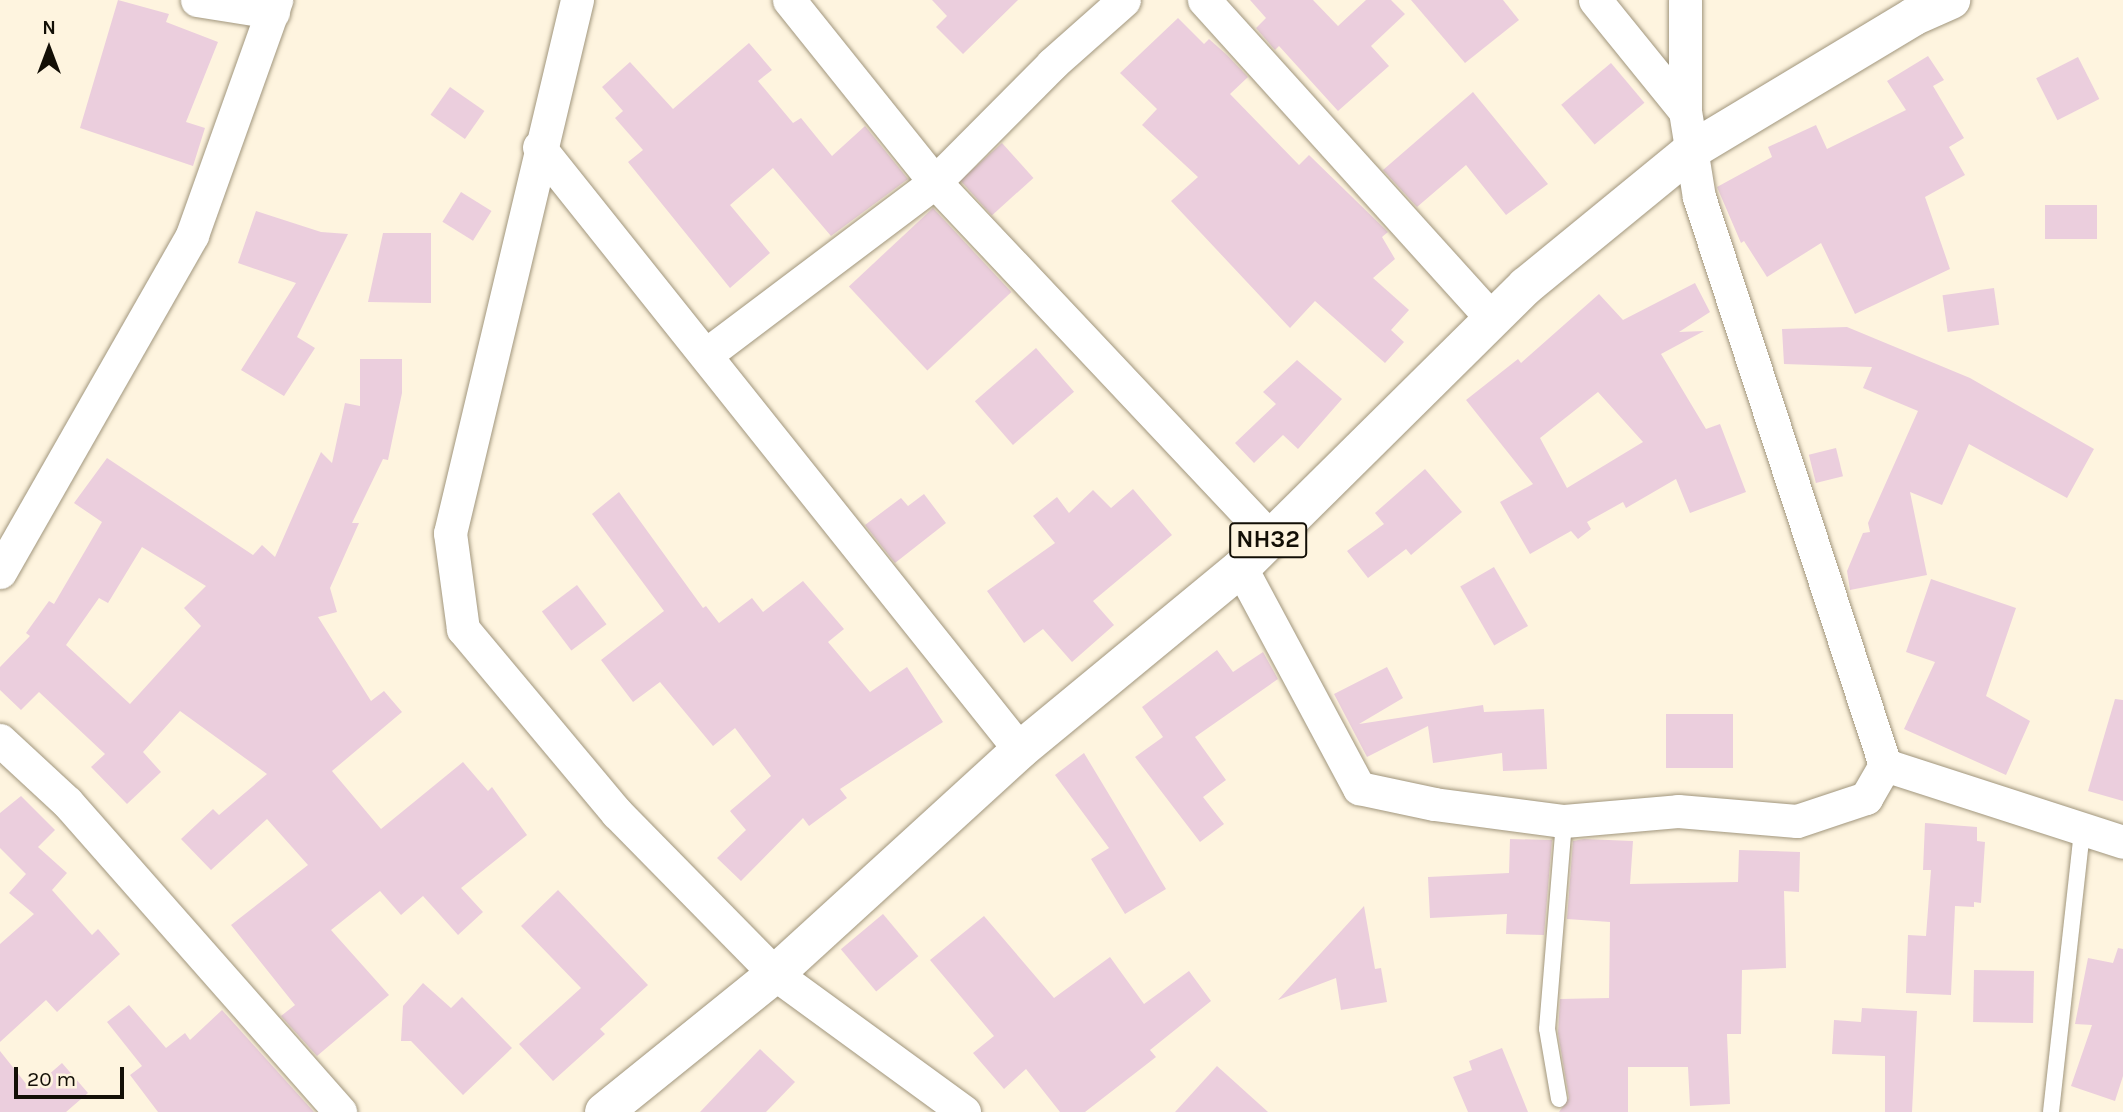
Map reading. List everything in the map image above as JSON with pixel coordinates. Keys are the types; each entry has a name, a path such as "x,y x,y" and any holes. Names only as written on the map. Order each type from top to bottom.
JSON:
{"highway":[{"name":"NH32","path":"604,1112 775,974 1020,750 1241,568 1526,286 1692,150 1913,17 1951,0"}],"street":[{"path":"0,572 9,538 192,235 274,6 197,0"},
{"path":"577,0 539,147 450,533 463,629 617,813 775,974 964,1112"},
{"path":"789,0 935,182 1270,538"},
{"path":"708,353 935,182 1052,64 1124,0"},
{"path":"1204,0 1492,319"},
{"path":"1595,0 1685,111"},
{"path":"1241,568 1359,788 1434,804 1564,821 1678,811 1797,821 1866,798 1885,765 1699,197 1685,111 1685,0"},
{"path":"539,147 708,353 1020,750"},
{"path":"0,740 67,802 340,1112"},
{"path":"1885,765 2081,832 2123,842"}],"lane":[{"path":"1559,1100 1547,1029 1564,821"},
{"path":"2051,1112 2081,832"}],"building":[{"path":"118,0 169,14 166,22 218,42 186,122 205,128 193,166 80,128"},
{"path":"932,0 1018,0 963,54 936,27 947,16"},
{"path":"1250,0 1313,0 1338,26 1366,0 1391,0 1405,14 1371,46 1389,66 1338,111 1279,46 1275,50 1256,28 1266,18"},
{"path":"1411,0 1503,0 1519,20 1465,63"},
{"path":"1178,18 1204,44 1209,39 1248,77 1230,94 1299,165 1309,155 1388,232 1382,237 1395,259 1373,278 1409,310 1391,330 1404,342 1385,363 1315,301 1290,328 1171,201 1198,177 1142,125 1157,109 1120,73"},
{"path":"749,43 772,70 758,81 793,123 801,118 832,156 865,126 908,179 831,236 773,168 730,205 770,253 730,288 628,162 643,150 615,118 623,111 602,87 630,62 673,109"},
{"path":"1928,56 1944,80 1933,86 1964,138 1949,147 1965,175 1925,197 1950,269 1855,314 1821,243 1767,277 1744,241 1741,243 1717,187 1772,157 1768,147 1816,125 1827,149 1906,110 1887,81"},
{"path":"2078,57 2099,99 2057,120 2036,78"},
{"path":"1611,63 1644,103 1595,145 1561,105"},
{"path":"450,87 484,111 465,139 430,115"},
{"path":"1473,92 1548,184 1506,215 1466,165 1417,207 1383,170"},
{"path":"1002,143 1033,178 992,215 960,180"},
{"path":"461,192 492,211 473,241 442,222"},
{"path":"2045,205 2097,205 2097,239 2045,239"},
{"path":"933,208 1011,292 927,371 849,286"},
{"path":"256,211 321,232 348,234 297,337 315,348 284,396 241,370 296,283 238,263"},
{"path":"383,233 431,233 431,303 368,302"},
{"path":"1695,283 1710,312 1679,332 1704,331 1661,354 1706,429 1720,424 1746,492 1690,513 1676,479 1626,508 1623,502 1587,522 1591,529 1578,539 1571,531 1530,554 1500,502 1533,484 1466,400 1518,359 1521,363 1599,294 1623,320","holes":["1598,392 1643,442 1567,488 1540,438"]},
{"path":"1994,288 1999,325 1948,332 1943,295"},
{"path":"1847,327 1970,378 2094,449 2067,498 1969,444 1942,505 1910,492 1927,575 1850,590 1847,571 1863,533 1870,532 1868,523 1918,411 1863,388 1872,367 1784,364 1782,329"},
{"path":"1036,348 1074,392 1013,445 975,401"},
{"path":"360,359 402,359 402,393 388,460 383,459 352,523 359,523 330,588 337,612 318,617 371,701 384,691 402,712 332,771 381,829 463,762 488,791 492,787 527,835 461,888 483,912 458,935 423,896 401,915 380,891 331,930 389,995 317,1056 281,1016 295,1005 231,925 308,865 267,819 211,870 181,839 213,809 219,815 267,774 180,711 143,752 161,772 127,804 91,767 105,754 39,692 21,710 0,690 0,667 30,636 26,633 49,601 54,604 102,522 74,503 107,458 253,555 262,545 275,557 321,452 332,463 345,403 360,406","holes":["142,547 206,586 184,608 201,626 130,704 66,645 99,598 108,603"]},
{"path":"1297,360 1342,399 1298,449 1283,435 1254,463 1235,443 1276,404 1263,392"},
{"path":"1836,448 1843,476 1816,483 1809,455"},
{"path":"1425,469 1462,512 1411,555 1406,549 1368,578 1347,551 1384,524 1375,513"},
{"path":"1133,489 1172,535 1093,601 1114,625 1072,662 1043,629 1024,643 987,591 1055,543 1033,516 1057,497 1069,513 1093,490 1111,508"},
{"path":"619,492 703,608 706,606 719,623 752,598 763,612 803,581 844,629 828,642 870,692 907,667 943,722 840,789 847,798 809,826 803,818 741,881 717,858 746,830 730,811 771,776 735,728 713,746 660,682 633,702 601,660 664,611 592,514"},
{"path":"924,494 946,523 895,563 865,525 901,498 908,506"},
{"path":"1494,567 1528,626 1494,645 1460,586"},
{"path":"1931,579 2016,608 1986,696 2030,721 2006,775 1904,729 1935,662 1906,652"},
{"path":"577,585 606,624 571,651 542,611"},
{"path":"1217,650 1233,672 1263,652 1278,679 1195,737 1226,780 1203,797 1224,824 1200,842 1135,757 1163,737 1142,707"},
{"path":"1387,667 1403,698 1359,724 1483,705 1484,712 1544,709 1547,769 1503,771 1502,753 1433,763 1428,726 1367,757 1334,694"},
{"path":"2115,699 2123,700 2123,801 2088,791"},
{"path":"1666,714 1733,714 1733,768 1666,768"},
{"path":"1084,753 1166,889 1125,914 1091,859 1109,848 1055,775"},
{"path":"21,796 55,830 38,847 67,873 52,890 92,935 98,929 120,954 57,1012 46,1000 0,1042 0,944 34,914 9,893 26,874 0,848 0,813"},
{"path":"1925,823 1977,827 1977,841 1985,842 1981,903 1974,902 1974,907 1955,906 1951,995 1906,993 1908,935 1926,936 1931,870 1923,870"},
{"path":"1510,839 1552,840 1544,935 1506,934 1507,914 1430,918 1428,877 1509,873"},
{"path":"1573,841 1633,841 1630,884 1738,882 1739,850 1800,852 1799,892 1784,891 1786,968 1742,970 1741,1034 1727,1034 1730,1104 1690,1106 1688,1067 1628,1067 1628,1112 1559,1112 1569,1098 1558,1033 1560,999 1609,998 1610,922 1567,919"},
{"path":"558,890 648,985 600,1029 605,1034 553,1081 519,1044 581,988 521,926"},
{"path":"1364,906 1375,969 1381,968 1387,1002 1341,1010 1336,978 1278,1000"},
{"path":"883,914 918,956 876,991 841,949"},
{"path":"984,916 1054,998 1110,957 1144,1004 1189,971 1211,1001 1150,1050 1156,1057 1085,1112 1060,1112 1026,1069 1004,1089 973,1053 994,1036 930,960"},
{"path":"2118,948 2123,949 2123,1076 2115,1101 2071,1086 2092,1025 2075,1024 2088,958 2113,963"},
{"path":"1974,970 2034,971 2033,1023 1973,1022"},
{"path":"423,983 451,1008 462,997 512,1048 463,1095 411,1041 401,1041 403,1006"},
{"path":"129,1005 166,1048 185,1033 190,1040 222,1010 314,1112 158,1112 130,1075 142,1066 107,1022"},
{"path":"1862,1008 1917,1011 1912,1112 1885,1112 1885,1056 1832,1054 1834,1020 1861,1022"},
{"path":"1502,1048 1528,1112 1468,1112 1453,1077 1472,1070 1469,1061"},
{"path":"760,1049 795,1082 766,1112 700,1112"},
{"path":"0,1051 31,1090 62,1063 88,1093 66,1112 0,1112"},
{"path":"1217,1066 1237,1084 1268,1112 1175,1112"}]}
